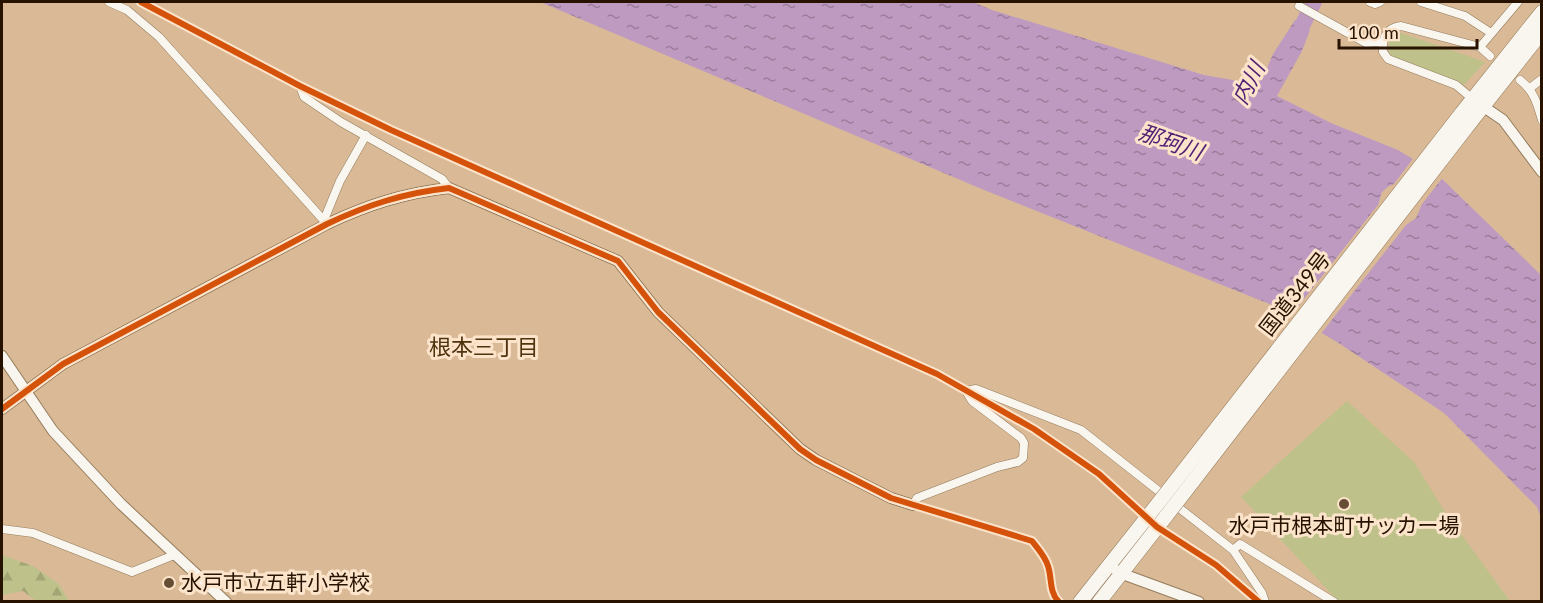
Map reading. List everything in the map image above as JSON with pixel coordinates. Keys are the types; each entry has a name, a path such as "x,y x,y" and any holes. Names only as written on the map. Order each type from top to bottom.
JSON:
{"highway":[{"name":"国道349号","path":"1478,103 1542,12"},
{"name":"国道349号","path":"1099,602 1161,511 1465,119 1542,32"},
{"name":"国道349号","path":"1080,602 1109,564 1161,511"}],"street":[{"path":"109,2 143,21 159,37 325,222"},
{"path":"1370,2 1375,4 1380,2"},
{"path":"1421,2 1466,16 1491,33"},
{"path":"1480,47 1518,2"},
{"path":"1299,6 1366,43 1383,42"},
{"path":"1490,57 1480,47 1401,26 1387,32 1383,42 1383,52 1388,59 1456,86 1503,120 1542,172"},
{"path":"1530,88 1542,79"},
{"path":"1520,80 1530,88 1535,97 1542,120"},
{"path":"300,86 304,97 442,179 449,188"},
{"path":"325,222 340,181 366,135"},
{"path":"2,409 63,364 325,222 362,207 426,190 449,188 618,261 658,312 800,449 816,460 891,498 1032,541 1048,566 1054,600"},
{"path":"2,356 53,431 121,504 226,602"},
{"path":"913,505 917,498 997,467 1018,462 1023,458 1024,443 1021,438 972,401 966,391 976,389 1081,430 1233,550 1262,593 1265,602"},
{"path":"2,529 33,533 132,572 174,555"},
{"path":"1233,550 1240,544 1334,602"},
{"path":"1109,564 1120,573 1199,602"}],"green space":[{"path":"1398,32 1485,62 1464,85 1395,59 1388,52 1390,35"},
{"name":"水戸市根本町サッカー場","path":"1347,401 1414,462 1445,512 1510,601 1338,601 1241,497"},
{"path":"2,555 33,566 59,584 69,601 36,601 23,591 2,595"}],"water":[{"name":"那珂川","path":"540,2 973,2 992,10 1204,75 1244,82 1262,80 1273,54 1295,20 1310,30 1302,51 1277,96 1331,123 1398,150 1436,173 1541,275 1541,518 1537,507 1444,413 1337,342 1277,307 984,190"}],"pier":[{"path":"1415,156 1444,176 1422,204 1416,218 1406,225 1320,335 1289,318 1378,205 1382,192 1394,184"}],"waterway":[{"name":"内川","path":"1302,26 1314,2"}],"cycle path":[{"path":"141,2 300,86 391,130 937,374 1034,429 1099,474 1157,527 1216,565 1259,602"},
{"path":"2,409 63,364 327,224 386,201 449,188 618,261 658,312 800,449 816,460 891,498 1032,541 1047,562 1052,590 1059,602"}],"place":[{"name":"水戸市根本町サッカー場","path":"1344,504"},
{"name":"水戸市立五軒小学校","path":"169,583"}],"district":[{"name":"根本三丁目","path":"484,347"}]}
